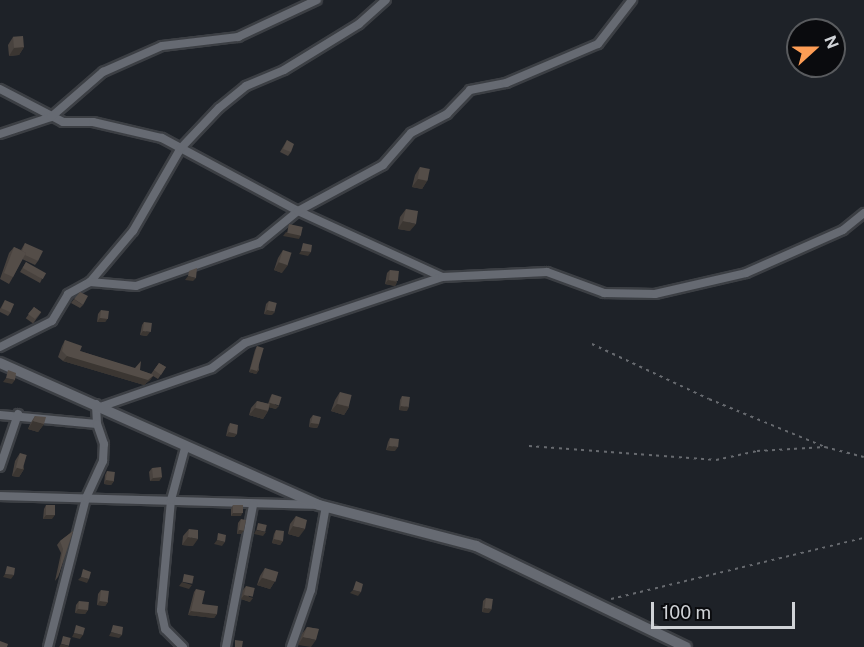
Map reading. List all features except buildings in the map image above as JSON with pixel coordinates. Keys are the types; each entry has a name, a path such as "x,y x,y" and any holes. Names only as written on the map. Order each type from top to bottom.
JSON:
{"street":[{"path":"0,134 51,117 103,72 162,46 238,37 317,0"},
{"path":"0,347 52,321 68,294 90,282 134,231 181,148 246,86 316,51 386,0"},
{"path":"90,282 136,286 216,261 259,243 298,211 383,165 411,133 447,114 470,90 506,83 598,44 632,0"},
{"path":"0,89 51,117 126,129 181,148 298,211 442,277"},
{"path":"100,404 212,368 245,343 442,277 547,272 604,292 655,294 746,273 843,230 864,213"},
{"path":"0,363 100,404 185,448 323,506 476,546 686,647"},
{"path":"48,647 86,498 103,461 104,444 96,424 100,404"},
{"path":"0,415 18,414 96,424"},
{"path":"0,467 18,414"},
{"path":"183,647 165,629 161,610 171,500 185,448"},
{"path":"0,496 323,506"},
{"path":"226,647 253,505"},
{"path":"291,647 310,590 323,506"}],"path":[{"path":"592,344 825,447 864,455"},
{"path":"529,446 716,460 757,451 825,447"},
{"path":"593,602 864,538"}]}
